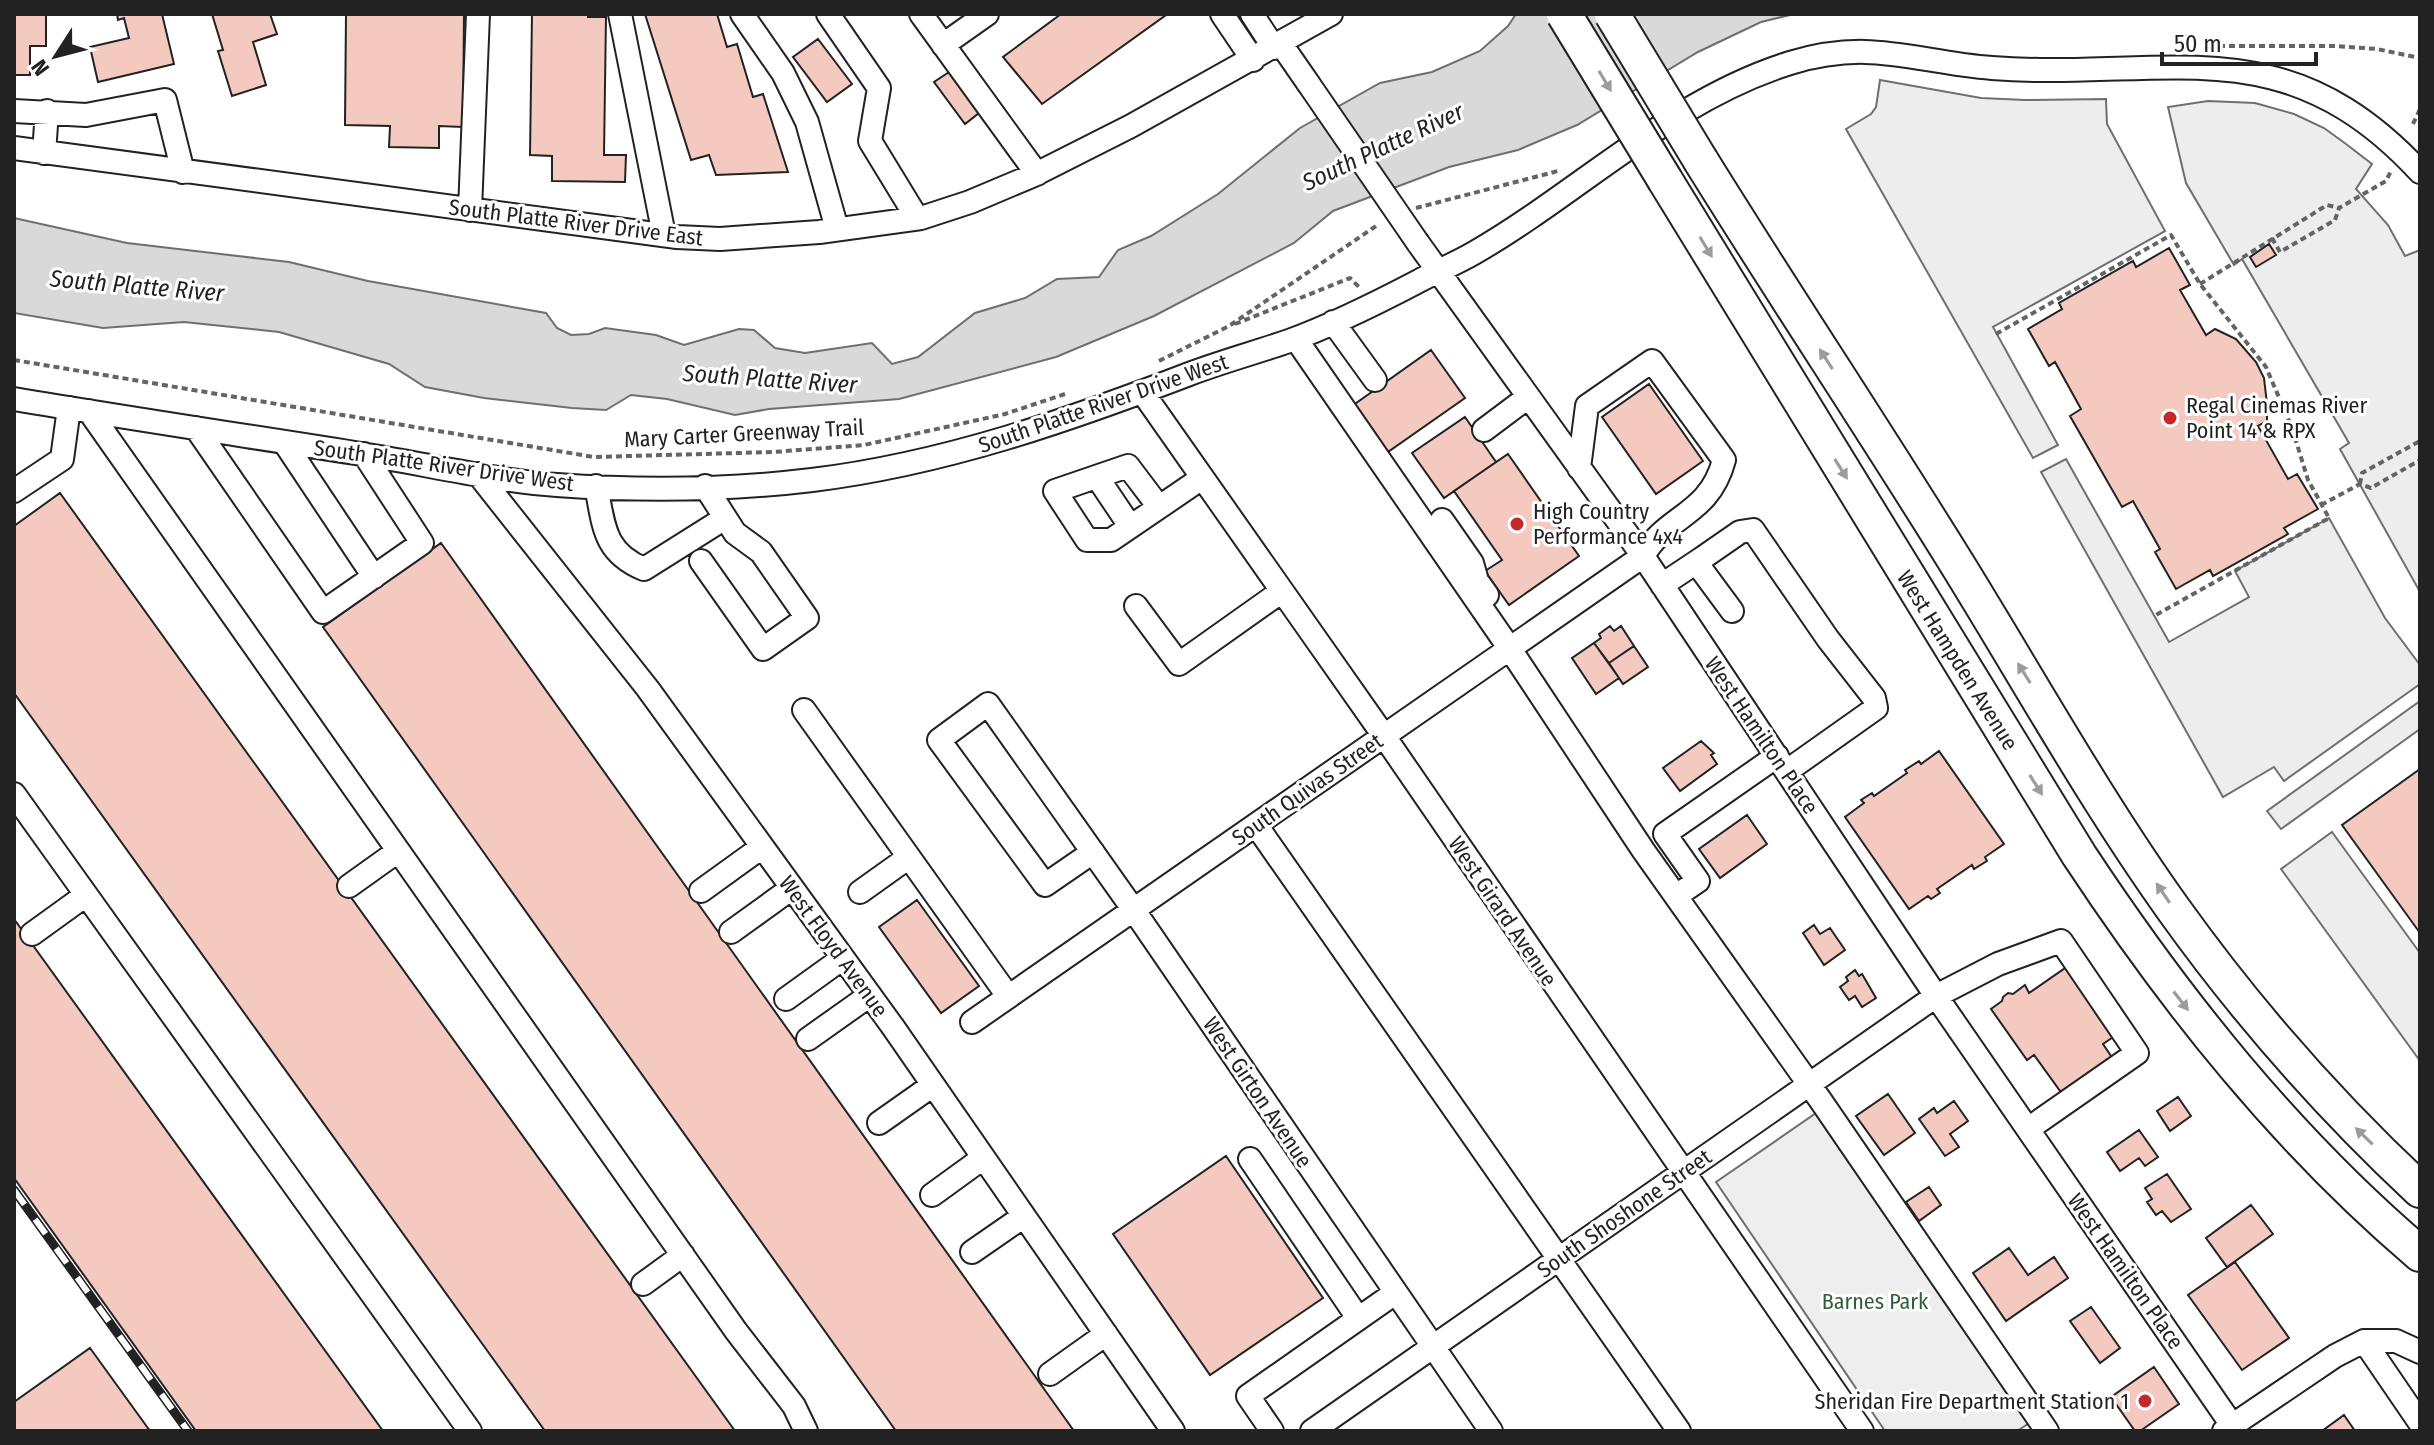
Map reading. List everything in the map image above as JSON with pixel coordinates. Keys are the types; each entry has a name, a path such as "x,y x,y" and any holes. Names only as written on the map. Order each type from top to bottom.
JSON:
{"highway":[{"name":"West Hampden Avenue","path":"1564,14 2071,842 2147,957 2223,1052 2314,1154 2360,1201 2420,1254"},
{"path":"1612,14 1783,293 1913,493 2174,910 2285,1051 2351,1124 2420,1190"}],"street":[{"path":"470,210 478,14"},
{"path":"620,14 664,235"},
{"path":"742,14 783,73 807,122 837,229"},
{"path":"828,14 879,88 870,141 917,218"},
{"path":"921,14 1037,174"},
{"path":"943,45 987,14"},
{"path":"1222,14 1253,60"},
{"name":"West Hamilton Place","path":"1252,14 1308,83 1418,243 1643,556 1936,996 2231,1429"},
{"name":"South Platte River Drive East","path":"14,148 664,235 720,239 775,237 917,218 1001,191 1253,60 1331,14"},
{"name":"South Platte River Drive West","path":"14,399 553,485 705,486 811,480 904,463 1039,429 1196,371 1296,339 1488,244 1661,126 1766,72 1810,57 1840,51 1890,51 1979,66 2025,69 2215,67 2276,78 2325,96 2379,133 2420,172"},
{"path":"14,111 86,115 165,100 183,172"},
{"path":"44,153 47,111"},
{"path":"1333,322 1375,380"},
{"path":"1296,339 1514,646 1676,896 2047,1431"},
{"name":"South Quivas Street","path":"972,1022 1643,556 1652,541 1703,502 1719,476 1724,460 1652,361 1587,406 1579,468"},
{"name":"West Girard Avenue","path":"1143,393 1384,736 1862,1431"},
{"path":"1484,430 1528,397"},
{"path":"14,491 62,459 79,410"},
{"path":"79,410 794,1406 806,1431"},
{"path":"196,428 323,612 422,543 364,454"},
{"path":"284,442 374,577"},
{"path":"1159,507 1128,466 1055,491 1087,540 1111,540 1202,478"},
{"name":"West Floyd Avenue","path":"478,474 648,689 870,995 1173,1431"},
{"path":"1097,477 1130,526"},
{"path":"596,486 606,534 624,561 644,569 725,518"},
{"path":"701,561 763,649 807,618 761,552 735,533 705,486"},
{"path":"1442,520 1472,563 1477,581 1514,646"},
{"path":"1662,585 1740,532 1753,530 1828,639 1874,698 1876,708 1665,834 1698,881 1676,896"},
{"path":"1701,559 1701,569 1732,611"},
{"path":"1136,606 1179,664 1282,591"},
{"name":"West Girton Avenue","path":"1093,852 1045,885 939,740 988,704 1024,754 1093,852 1133,909 1491,1431"},
{"path":"804,710 1008,996"},
{"path":"14,794 470,1431"},
{"path":"1256,825 1679,1431"},
{"path":"701,891 762,847"},
{"path":"349,886 398,851"},
{"path":"860,892 909,857"},
{"path":"731,932 792,888"},
{"path":"32,934 86,895"},
{"name":"South Shoshone Street","path":"1312,1431 1936,996 1998,964 2061,941 2137,1053 2028,1129"},
{"path":"786,999 843,958"},
{"path":"808,1039 870,995"},
{"path":"879,1123 933,1085"},
{"path":"932,1195 983,1158"},
{"path":"1250,1159 1358,1318"},
{"path":"972,1252 1024,1216"},
{"path":"643,1284 683,1255"},
{"path":"1272,1431 1248,1396 1395,1293"},
{"path":"1050,1374 1106,1334"},
{"path":"2231,1429 2335,1356 2364,1341 2388,1340 2415,1349"},
{"path":"2364,1341 2420,1423"}],"path":[{"path":"2413,124 2420,109"},
{"path":"1414,209 1566,168"},
{"path":"2272,238 2280,252 2335,220 2339,208 2386,181 2392,169"},
{"path":"2200,284 2327,205 2339,208"},
{"path":"1229,326 1387,219"},
{"path":"1996,334 2171,235 2200,284 2266,367 2292,428 2308,480 2329,518 2154,616"},
{"path":"1157,362 1229,326 1350,278 1357,282 1364,294"},
{"name":"Mary Carter Greenway Trail","path":"14,360 594,457 774,452 864,445 1005,414 1078,390"},
{"path":"2360,484 2362,473 2420,441"},
{"path":"2321,505 2360,484 2371,488 2420,460"}],"green space":[{"name":"Barnes Park","path":"1822,1109 2034,1420 2017,1431 1885,1431 1716,1182"}],"shaded area":[{"path":"1880,80 1981,98 2106,99 2107,124 2165,231 1993,327 2058,445 2033,458 1846,129 1871,114 1876,107"},
{"path":"2208,101 2255,103 2294,114 2324,128 2372,164 2356,189 2388,225 2405,256 2420,250 2420,592 2340,449 2349,443 2242,259 2234,265 2186,183 2168,107"},
{"path":"2066,459 2169,642 2249,597 2235,571 2329,518 2385,618 2420,665 2420,684 2284,781 2274,767 2223,797 2041,472"},
{"path":"2420,701 2420,729 2281,829 2267,811"},
{"path":"2332,832 2420,953 2420,1061 2281,869"}],"water":[{"name":"South Platte River","path":"1516,14 1794,14 1761,22 1698,52 1577,125 1518,150 1449,167 1333,211 1294,243 1154,316 1056,357 899,399 769,409 735,415 667,399 631,395 606,410 572,408 484,398 425,387 389,364 279,332 184,322 103,328 14,313 14,218 127,243 289,262 368,281 546,313 557,328 571,335 589,334 605,328 656,335 684,345 739,329 754,330 775,348 805,353 872,343 892,364 918,357 975,313 1025,298 1057,279 1099,277 1118,250 1151,236 1218,194 1300,128 1380,83 1432,72 1480,51 1508,26"}],"building":[{"path":"14,14 46,14 46,46 30,46 30,75 14,75"},
{"path":"117,14 162,14 174,64 98,82 90,47 129,38 124,18 118,20"},
{"path":"212,14 270,14 277,34 253,42 266,85 232,96 218,51 223,50"},
{"path":"346,14 464,14 463,127 439,126 439,148 389,147 390,126 345,125"},
{"path":"532,14 606,17 604,155 626,155 625,182 552,181 552,156 530,155"},
{"path":"645,14 717,14 727,47 737,44 753,97 763,94 788,172 716,175 709,155 691,160"},
{"path":"1061,14 1166,15 1042,104 1003,57"},
{"path":"818,39 852,84 827,102 793,57"},
{"path":"949,72 979,113 965,124 934,82"},
{"path":"2269,244 2276,255 2256,267 2250,257"},
{"name":"Regal Cinemas River Point 14 & RPX","path":"2169,248 2190,285 2180,290 2206,335 2215,329 2236,339 2256,362 2264,378 2267,404 2267,421 2258,426 2288,479 2297,474 2318,509 2284,528 2288,534 2213,576 2210,570 2176,589 2155,552 2160,549 2133,501 2122,507 2070,416 2081,409 2055,362 2049,366 2028,329 2062,309 2059,303 2133,261 2136,267"},
{"path":"1431,350 1465,398 1385,454 1352,406"},
{"path":"1649,384 1703,461 1656,494 1602,417"},
{"path":"1465,417 1496,462 1444,498 1412,453"},
{"name":"High Country Performance 4x4","path":"1508,454 1579,556 1509,605 1485,571 1502,560 1454,491"},
{"path":"60,493 735,1431 545,1431 14,693 14,526"},
{"path":"441,543 1074,1431 896,1431 323,627"},
{"path":"1610,626 1614,631 1621,626 1634,646 1609,663 1594,643 1601,638 1599,634"},
{"path":"1594,643 1619,678 1596,694 1572,658"},
{"path":"1634,646 1648,667 1623,684 1609,663"},
{"path":"1701,741 1714,753 1711,755 1717,764 1680,791 1663,768"},
{"path":"1939,751 2004,844 1985,857 1987,861 1974,869 1972,865 1937,889 1940,893 1931,899 1928,896 1909,909 1845,817 1864,803 1861,800 1872,793 1874,796 1907,773 1905,770 1919,761 1921,764"},
{"path":"2420,769 2420,933 2342,825"},
{"path":"1747,815 1767,844 1720,878 1699,849"},
{"path":"917,900 979,986 941,1013 879,927"},
{"path":"14,919 383,1431 196,1431 14,1178"},
{"path":"1814,925 1820,934 1830,928 1845,950 1824,965 1803,933"},
{"path":"2071,964 2119,1033 2103,1044 2113,1059 2063,1095 2034,1055 2027,1060 1991,1009 2008,993 2013,994 2025,985 2029,993"},
{"path":"1855,970 1859,976 1862,974 1876,998 1862,1007 1855,996 1849,1000 1840,987"},
{"path":"1888,1094 1915,1133 1884,1155 1856,1116"},
{"path":"2178,1097 2191,1116 2170,1131 2157,1111"},
{"path":"1954,1101 1968,1121 1950,1134 1959,1147 1945,1156 1919,1119 1934,1108 1937,1113"},
{"path":"2139,1130 2158,1157 2145,1166 2139,1158 2120,1171 2107,1152"},
{"path":"1226,1156 1323,1298 1210,1375 1113,1234"},
{"path":"2167,1174 2191,1209 2171,1222 2162,1211 2156,1215 2147,1202 2152,1199 2145,1188"},
{"path":"1929,1187 1941,1205 1919,1221 1906,1202"},
{"path":"2251,1205 2273,1234 2227,1267 2206,1238"},
{"path":"2009,1248 2028,1275 2054,1257 2068,1278 2006,1321 1973,1273"},
{"path":"2235,1262 2289,1338 2242,1370 2188,1295"},
{"path":"2091,1307 2120,1348 2100,1363 2070,1321"},
{"path":"90,1348 150,1431 14,1431 14,1402"},
{"name":"Sheridan Fire Department Station 1","path":"2154,1367 2179,1404 2140,1431 2135,1431 2111,1397"},
{"path":"2344,1415 2355,1431 2322,1431"}],"railway":[{"path":"14,1190 188,1431"}],"place":[{"name":"Regal Cinemas River Point 14 & RPX","path":"2170,418"},
{"name":"High Country Performance 4x4","path":"1517,524"},
{"name":"Sheridan Fire Department Station 1","path":"2145,1401"}]}
